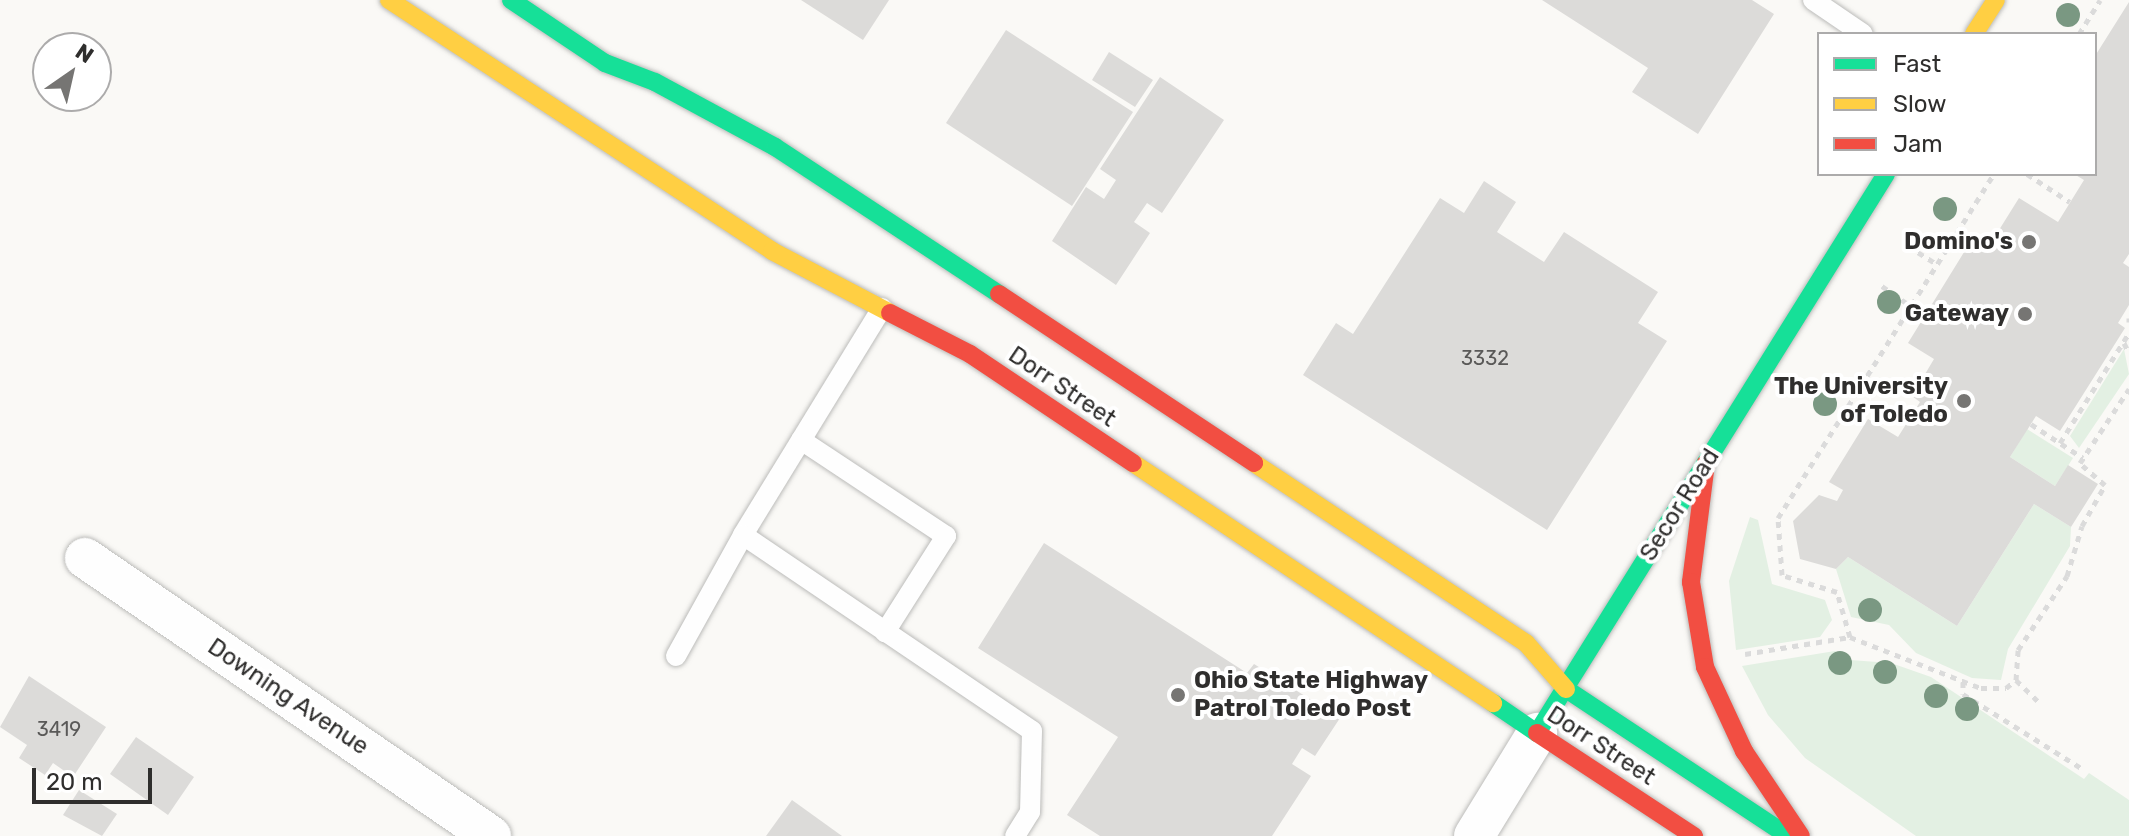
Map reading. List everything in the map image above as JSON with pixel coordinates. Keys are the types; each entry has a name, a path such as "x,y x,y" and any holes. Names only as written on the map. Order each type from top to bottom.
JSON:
{"main road":[{"name":"Dorr Street","path":"389,0 772,251 970,354 1694,836"},
{"name":"Dorr Street","path":"511,0 605,63 655,82 775,147 895,225 1526,643 1566,689 1788,836"},
{"path":"1975,32 1996,0"},
{"name":"Secor Road","path":"1537,733 1885,176"},
{"path":"1706,463 1691,582 1705,667 1744,751 1801,836"}],"street":[{"name":"Downing Avenue","path":"85,558 491,836"},
{"name":"Secor Road","path":"1474,836 1537,733"}],"lane":[{"path":"1813,0 1860,32"},
{"path":"676,656 743,535 882,308"},
{"path":"801,440 946,536 885,632"},
{"path":"743,535 1032,731 1030,812 1020,834"}],"path":[{"path":"2080,32 2100,0"},
{"path":"1850,637 1837,592 1782,575 1778,518 1993,176"},
{"path":"2030,176 2070,202"},
{"path":"1908,246 1937,264"},
{"path":"1882,286 1911,306"},
{"path":"2060,443 2129,333"},
{"path":"2124,342 2129,353"},
{"path":"2041,704 2016,680 2018,650 2067,576 2082,526 2105,485 2080,463 2129,389"},
{"path":"2031,424 2083,458"},
{"path":"1733,658 1850,637 1963,682 1997,691 2016,680"},
{"path":"1963,682 1963,694 2084,770"}],"green space":[{"path":"2124,349 2129,374 2079,448 2070,436"},
{"path":"2027,429 2073,458 2055,486 2010,457"},
{"path":"2034,504 2071,527 2070,546 2008,649 2001,680 1972,678 1916,653 1889,625 1851,617 1836,569 1848,557 1957,626"},
{"path":"1750,517 1758,520 1772,584 1825,600 1832,620 1820,637 1736,650 1729,581"},
{"path":"1835,651 1850,660 1891,663 1931,677 2084,779 2089,773 2129,800 2129,836 1916,836 1805,758 1768,715 1742,666"}],"building":[{"path":"801,0 889,0 863,40"},
{"path":"1542,0 1752,0 1774,14 1698,134 1632,92 1648,68"},
{"name":"Gateway","path":"2129,2 2129,254 2123,263 2129,267 2129,305 2118,323 2125,328 2060,431 2036,416 2010,457 2055,486 2068,465 2098,484 2071,527 2034,504 1957,626 1848,557 1836,569 1800,559 1793,521 1819,495 1837,501 1843,490 1829,482 1868,419 1898,437 1920,402 1912,396 1934,359 1908,343 1974,236 1989,246 2019,198 2058,222 2084,180 2077,176 2097,176 2097,53"},
{"path":"1006,30 1133,112 1072,206 946,123"},
{"path":"1109,52 1153,80 1135,107 1092,80"},
{"path":"1160,77 1224,120 1162,213 1147,203 1134,222 1150,233 1116,285 1052,241 1086,187 1104,199 1116,180 1100,169"},
{"path":"1484,181 1516,202 1497,232 1544,262 1564,232 1658,292 1638,323 1667,341 1547,530 1303,375 1336,323 1353,334 1440,198 1464,213"},
{"name":"Ohio State Highway Patrol Toledo Post","path":"1044,543 1247,673 1254,664 1340,718 1315,756 1302,748 1292,764 1311,776 1272,836 1100,836 1067,815 1118,737 978,648"},
{"path":"29,676 106,727 73,777 53,763 45,775 19,758 27,745 0,727"},
{"path":"136,737 194,777 168,815 110,774"},
{"path":"79,790 117,814 102,836 63,815"},
{"path":"792,800 842,836 766,836"}],"traffic: fast":[{"path":"511,0 605,63 655,82 775,147 999,294"},
{"path":"1493,703 1537,733 1885,176"},
{"path":"1566,689 1788,836"}],"traffic: slow":[{"path":"389,0 772,251 890,313"},
{"path":"1975,32 1996,0"},
{"path":"1133,463 1493,703"},
{"path":"1254,463 1526,643 1566,689"}],"traffic: jam":[{"path":"999,294 1254,463"},
{"path":"890,313 970,354 1133,463"},
{"path":"1706,463 1691,582 1705,667 1744,751 1801,836"},
{"path":"1537,733 1694,836"}],"place":[{"name":"Domino's","path":"2029,242"},
{"name":"Gateway","path":"2025,314"},
{"name":"The University of Toledo","path":"1964,401"},
{"name":"Ohio State Highway Patrol Toledo Post","path":"1178,695"}]}
